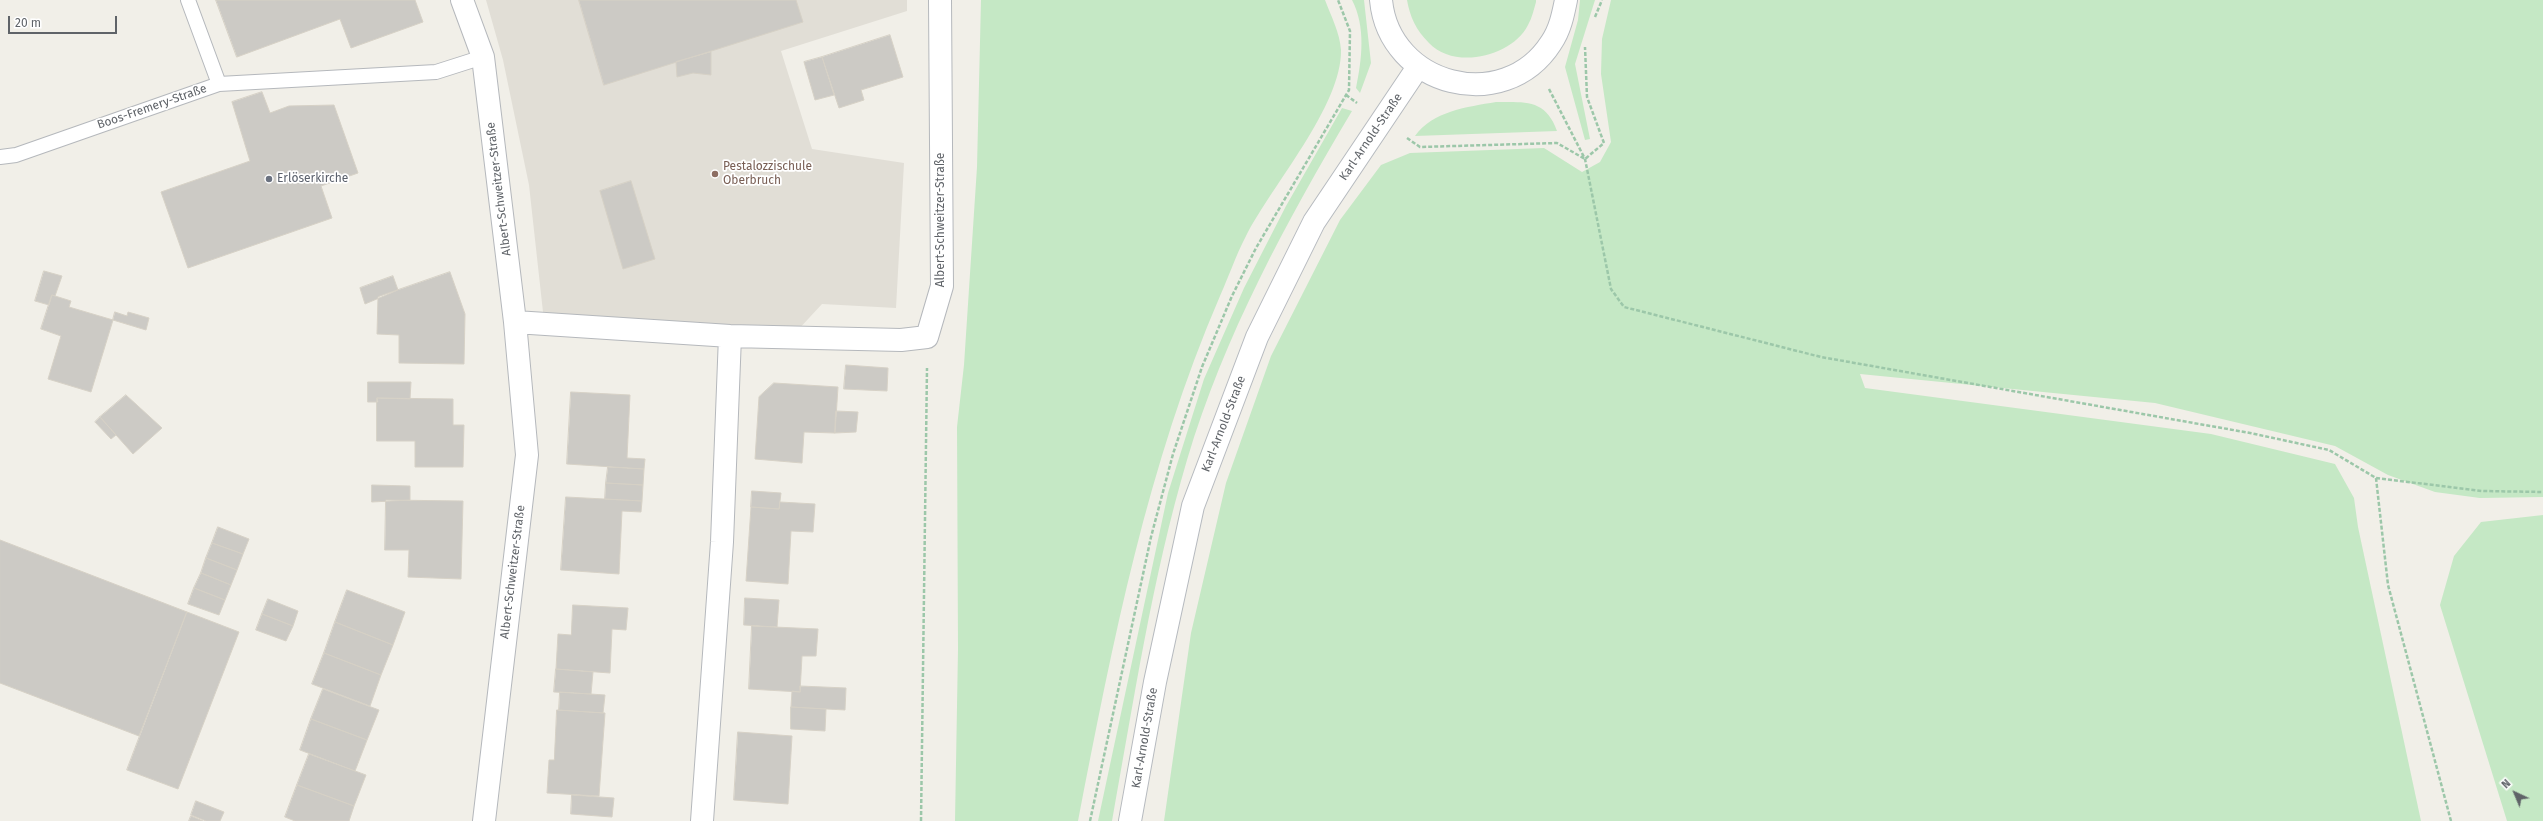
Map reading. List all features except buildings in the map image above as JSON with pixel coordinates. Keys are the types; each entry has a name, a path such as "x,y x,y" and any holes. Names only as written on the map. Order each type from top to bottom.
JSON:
{"street":[{"name":"Albert-Schweitzer-Straße","path":"462,0 483,57 515,322 527,455 484,821"},
{"name":"Albert-Schweitzer-Straße","path":"927,337 942,286 940,0"},
{"path":"1382,0 1383,12 1390,34 1404,54 1418,67 1438,78 1459,84 1481,85 1510,77 1534,63 1551,43 1562,20 1566,0"},
{"name":"Karl-Arnold-Straße","path":"1130,821 1155,682 1193,506 1257,337 1314,222 1380,120 1418,67"},
{"path":"515,322 730,336 901,340 927,337"},
{"path":"702,821 722,542 730,336"}],"lane":[{"name":"Boos-Fremery-Straße","path":"0,157 16,155 219,84 188,0"},
{"path":"219,84 436,72 483,57"}],"path":[{"path":"1594,21 1602,0"},
{"path":"1586,160 1604,143 1587,97 1585,48 1587,41"},
{"path":"1534,63 1586,160 1611,289 1624,307 1820,357 2250,433 2329,450 2376,478 2482,491 2543,492"},
{"path":"1346,96 1420,147 1557,143 1586,160"},
{"path":"922,821 927,337"},
{"path":"2376,478 2388,586 2451,821"}],"shaded area":[{"name":"Pestalozzischule Oberbruch","path":"486,0 907,0 907,11 781,51 812,149 904,163 896,308 822,304 797,331 566,317 543,312 529,185 503,60"}],"green space":[{"path":"981,0 1325,0 1339,37 1341,50 1338,72 1330,96 1318,120 1304,145 1242,243 1194,360 1172,424 1152,489 1119,620 1078,821 955,821 958,649 957,427 964,365 977,167"},
{"path":"1352,0 1364,0 1371,63 1360,93 1356,88 1362,43 1359,21"},
{"path":"1407,0 1536,0 1536,2 1528,25 1520,36 1509,45 1496,52 1467,58 1453,56 1440,51 1429,43 1414,23"},
{"path":"1580,0 1595,0 1575,64 1590,139 1585,140 1565,67 1578,20"},
{"path":"1611,0 2543,0 2543,497 2480,498 2435,492 2388,475 2335,446 2155,403 1860,374 1865,388 2211,434 2335,464 2354,498 2358,527 2421,821 1164,821 1191,633 1226,483 1271,356 1340,220 1381,165 1410,153 1544,148 1582,172 1600,162 1611,142 1601,74 1602,39"},
{"path":"1496,102 1533,104 1547,113 1557,131 1415,136 1431,121 1441,116 1462,108"},
{"path":"1342,108 1352,111 1304,195 1259,281 1238,324 1202,414 1175,504 1154,594 1112,821 1098,821 1168,493 1204,379 1244,288 1286,206"},
{"path":"2543,515 2543,821 2507,821 2440,605 2454,556 2481,522"}],"place":[{"name":"Pestalozzischule Oberbruch","path":"715,174"},
{"name":"Erlöserkirche","path":"269,179"}]}
